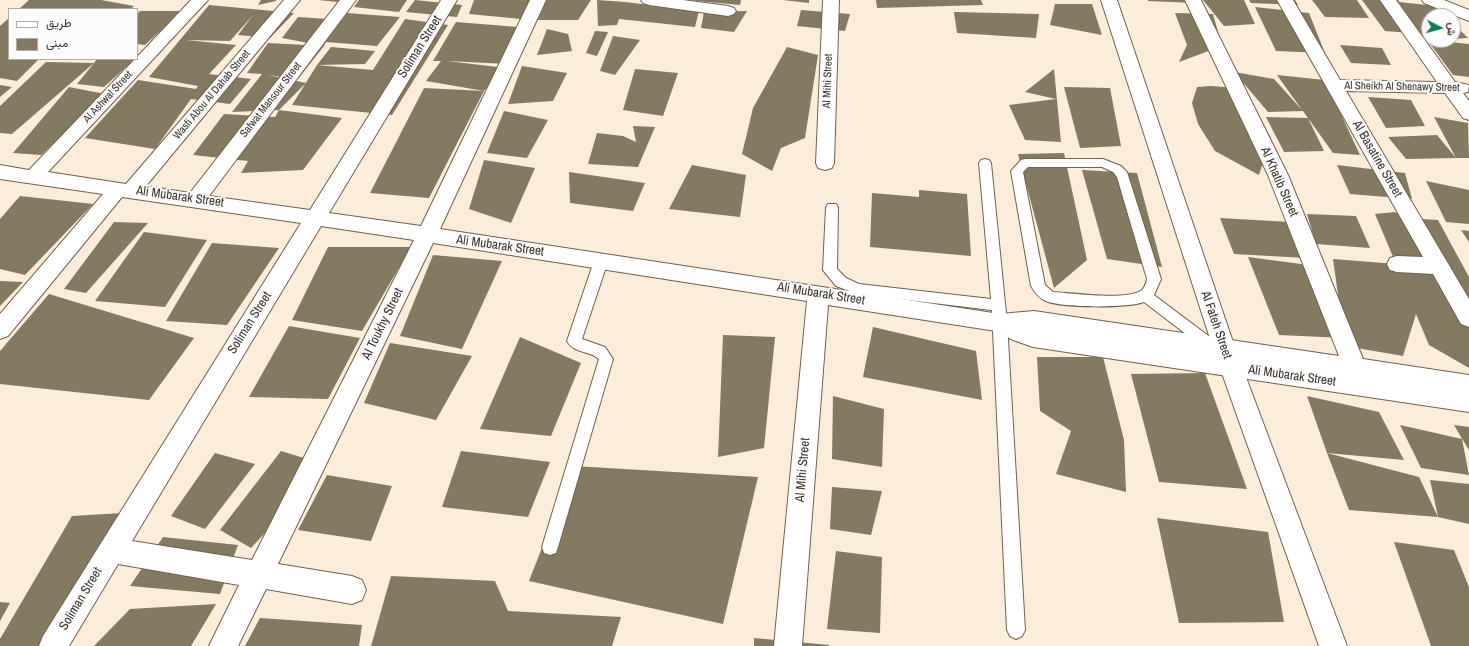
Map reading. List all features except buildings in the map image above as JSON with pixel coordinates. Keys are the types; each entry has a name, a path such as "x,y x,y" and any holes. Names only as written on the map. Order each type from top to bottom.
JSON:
{"street":[{"name":"Al Ashwal Street","path":"33,177 200,0"},
{"name":"Wasfi Abou Al Dahab Street","path":"125,189 292,0"},
{"name":"Safwat Mansour Street","path":"195,200 348,0"},
{"name":"Soliman Street","path":"53,646 449,0"},
{"name":"Al Toukhy Street","path":"223,646 427,235 538,0"},
{"path":"649,0 667,1 728,11"},
{"name":"Al Mihi Street","path":"825,163 832,0"},
{"name":"Al Fateh Street","path":"1109,0 1223,354 1333,646"},
{"name":"Al Khatib Street","path":"1193,0 1278,175 1355,368"},
{"name":"Al Basatine Street","path":"1285,0 1469,318"},
{"path":"1388,0 1469,114"},
{"path":"1430,0 1469,16"},
{"name":"Al Sheikh Al Shenawy Street","path":"1335,86 1469,89"},
{"name":"Ali Mubarak Street","path":"0,172 315,217 818,294 999,314 1021,334 1033,338 1223,354 1355,368 1469,385"},
{"path":"4,320 125,189"},
{"path":"1397,264 1439,266"},
{"name":"Al Mihi Street","path":"788,646 818,294"},
{"name":"Ali Mubarak Street","path":"1223,354 1469,402"},
{"path":"111,550 352,590"}],"lane":[{"path":"985,163 999,314 1016,630"},
{"path":"1025,163 1103,163 1121,172 1154,279 1152,288 1145,295 1135,300 1123,301 1050,297 1042,292 1038,286 1017,171 1019,167 1025,163"},
{"path":"832,207 830,270 841,282 856,289 999,314"},
{"path":"550,546 606,358 604,354 598,350 583,348 578,346 574,341 601,260"},
{"path":"1145,295 1223,354"}]}
